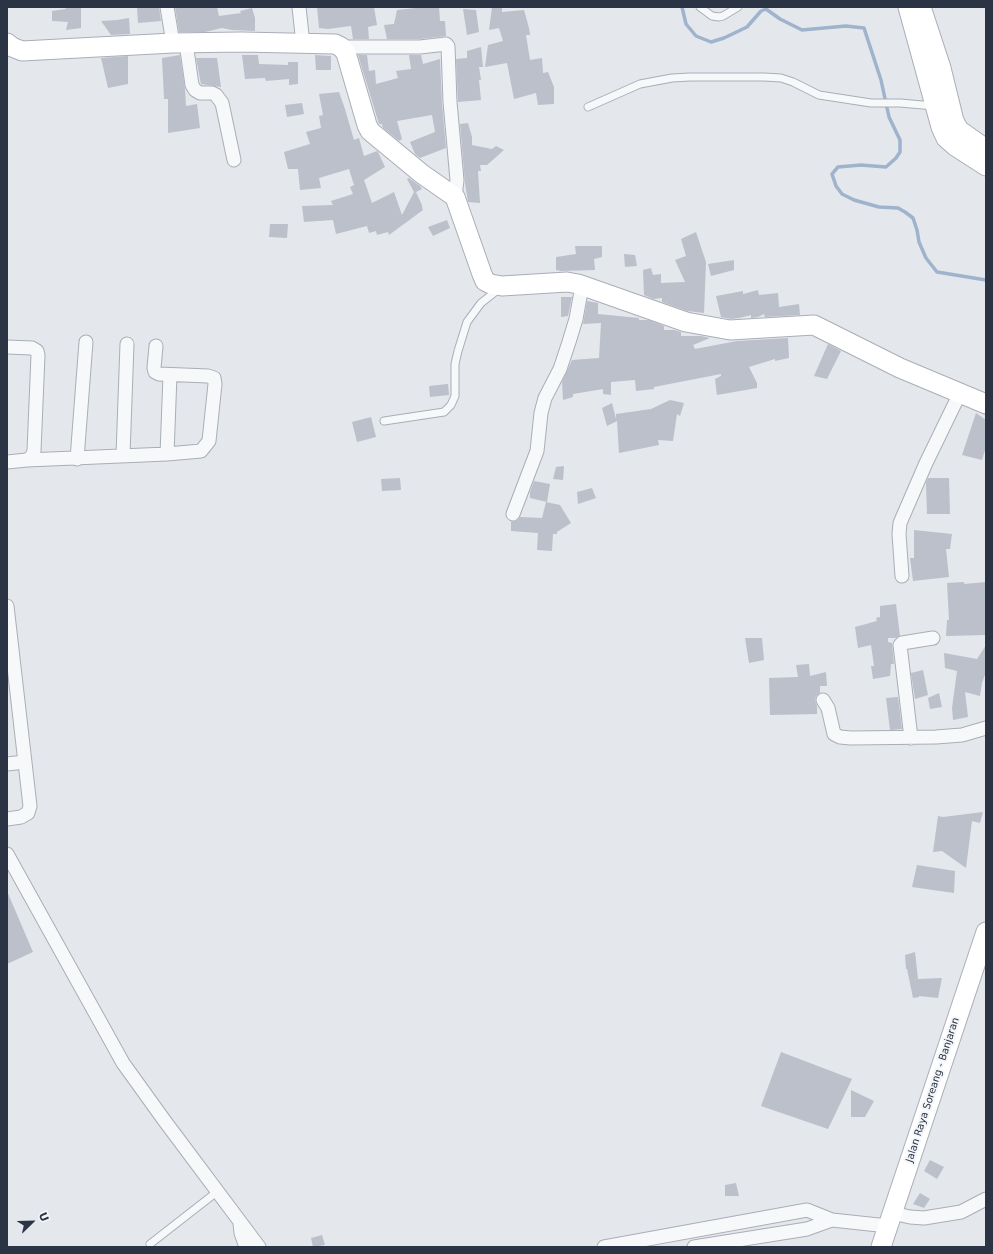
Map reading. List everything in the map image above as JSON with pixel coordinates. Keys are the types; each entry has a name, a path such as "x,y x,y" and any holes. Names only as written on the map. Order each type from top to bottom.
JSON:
{"street":[{"path":"167,7 180,43 192,85 195,90 200,93 212,93 216,95 222,102 234,160"},
{"path":"299,7 303,44"},
{"path":"908,7 941,127 946,138 955,146 986,166"},
{"path":"921,7 941,68 954,120 962,133 986,149"},
{"path":"7,43 22,51 180,43 242,42 335,44 341,47 346,53 370,131 422,174 455,197"},
{"path":"341,47 420,47 446,44 448,46 450,102 457,180 455,197 485,281 502,286 567,282 686,322 730,330 814,325 892,364 986,404"},
{"path":"513,514 537,451 541,413 545,398 560,369 569,342 576,319 582,286"},
{"path":"77,459 86,342"},
{"path":"123,455 127,344"},
{"path":"7,462 201,451 209,441 215,384 214,378 208,376 159,374 155,372 156,346"},
{"path":"7,347 32,348 37,352 38,356 34,451 32,456 27,460"},
{"path":"167,454 170,374"},
{"path":"902,576 899,534 900,523 926,463 960,393"},
{"path":"7,606 13,710 25,762 30,810 21,817 7,819"},
{"path":"911,738 900,645 902,643 933,638"},
{"path":"824,700 828,708 833,730 836,736 851,738 911,738 962,735 986,728"},
{"path":"7,764 25,762"},
{"path":"7,854 123,1062 164,1120 259,1247"},
{"name":"Jalan Raya Soreang - Banjaran","path":"881,1247 986,932"},
{"path":"694,1247 807,1229 832,1220 890,1219 910,1217 924,1218 961,1212 986,1198"},
{"path":"604,1247 807,1210 832,1220"},
{"path":"241,1221 241,1233 246,1247"},
{"path":"688,1232 691,1247"}],"lane":[{"path":"700,7 712,16 719,17 738,7"},
{"path":"588,107 640,84 690,76 781,78 793,82 819,95 871,104 892,103 936,106"},
{"path":"384,421 444,412 451,404 454,396 455,364 467,322 481,303 502,286"},
{"path":"150,1244 218,1191"}],"building":[{"path":"65,7 81,7 81,28 66,30 68,22 52,21 52,11 66,9"},
{"path":"137,7 159,7 161,21 138,23"},
{"path":"175,7 217,7 219,16 241,13 240,11 252,8 255,18 255,31 222,28 205,32 179,32"},
{"path":"317,7 374,7 377,25 368,27 369,39 353,39 351,26 328,29 319,28"},
{"path":"439,7 440,21 445,21 446,36 420,39 387,39 384,25 394,24 397,10"},
{"path":"492,7 502,8 502,12 524,10 530,35 526,35 530,60 542,58 543,73 548,72 554,87 554,104 538,105 536,93 514,99 507,63 485,67 488,45 503,41 499,28 489,30"},
{"path":"463,9 476,10 479,32 467,35"},
{"path":"129,18 130,34 111,35 101,21 117,20"},
{"path":"481,47 483,67 479,67 481,80 479,80 481,100 458,102 456,59 467,58 467,51"},
{"path":"180,55 186,106 197,104 200,128 168,133 168,99 164,99 162,58"},
{"path":"242,55 258,55 259,64 288,65 288,62 298,62 298,84 289,85 289,79 266,81 265,78 245,79"},
{"path":"315,55 331,56 331,70 316,70"},
{"path":"358,55 367,55 369,71 375,70 376,84 398,78 396,71 411,69 409,55 421,55 423,64 440,59 446,148 420,158 415,154 410,142 435,132 432,115 397,121 402,139 399,141 383,128 382,124 379,124"},
{"path":"128,56 128,84 108,88 101,58"},
{"path":"196,58 217,58 221,87 201,84"},
{"path":"339,92 354,140 359,138 364,156 377,151 385,167 364,180 372,203 394,192 402,215 414,192 407,179 409,178 422,189 416,192 423,210 389,235 388,232 377,235 376,231 369,233 367,226 336,234 333,220 304,222 302,206 333,205 331,201 353,194 350,187 354,185 349,169 319,178 321,188 300,190 298,169 288,169 284,152 310,144 306,132 321,128 319,116 323,115 319,94"},
{"path":"302,103 304,114 287,117 285,105"},
{"path":"468,123 472,137 472,145 492,149 496,146 504,150 487,165 480,165 481,171 478,171 480,203 468,202 465,183 460,124"},
{"path":"447,220 450,228 433,236 428,227"},
{"path":"270,224 288,224 287,238 269,237"},
{"path":"696,232 706,262 704,313 687,311 662,302 662,298 653,299 644,295 643,270 651,268 653,275 661,274 661,283 685,282 675,260 686,256 681,239"},
{"path":"575,246 602,246 602,257 594,259 595,270 556,270 556,257 576,254"},
{"path":"624,254 635,255 637,266 625,267"},
{"path":"734,260 734,270 711,276 708,264"},
{"path":"758,290 759,295 778,293 779,307 799,304 800,315 765,317 764,314 758,317 751,318 751,315 731,319 721,317 716,296 743,291 743,294"},
{"path":"561,297 572,297 568,316 561,317"},
{"path":"587,301 598,303 598,314 649,320 664,326 664,330 681,332 681,336 701,336 710,338 693,345 695,349 737,341 788,338 789,358 775,361 775,359 749,367 757,383 757,388 717,395 715,379 721,376 721,374 654,387 654,389 636,391 635,380 611,382 611,395 603,394 603,389 573,394 573,397 563,400 562,382 572,360 599,358 601,323 583,324"},
{"path":"828,344 841,351 827,379 814,376"},
{"path":"448,384 449,395 430,397 429,386"},
{"path":"670,400 684,403 680,416 677,414 673,441 658,440 659,445 619,453 617,421 607,426 602,408 612,403 616,419 616,414 651,409"},
{"path":"976,413 986,420 986,447 982,460 962,455"},
{"path":"371,417 376,437 357,442 352,422"},
{"path":"564,466 563,480 553,479 556,467"},
{"path":"400,478 401,490 382,491 381,479"},
{"path":"928,478 949,478 950,514 927,514 926,482"},
{"path":"534,481 550,484 547,502 530,498 530,492"},
{"path":"592,488 596,498 578,504 577,492"},
{"path":"546,502 560,505 571,523 557,532 557,534 553,534 552,551 537,550 538,533 511,531 511,522 518,520 520,517 542,518"},
{"path":"914,530 952,534 950,549 946,549 949,577 913,581 910,558 914,558"},
{"path":"964,582 964,584 986,582 986,635 946,636 947,620 949,620 947,583"},
{"path":"896,604 900,636 896,638 888,638 888,642 892,643 894,664 891,664 890,676 873,679 871,666 874,666 871,645 858,648 855,627 877,621 876,618 880,617 880,606"},
{"path":"745,638 762,638 764,660 749,663"},
{"path":"986,645 986,672 982,683 980,696 965,692 968,717 953,720 952,708 957,671 945,668 944,653 977,659"},
{"path":"809,664 810,676 826,672 827,686 820,686 820,693 816,696 815,700 817,714 770,715 769,678 798,677 796,665"},
{"path":"923,670 928,695 915,699 911,673"},
{"path":"939,693 942,707 930,709 928,698"},
{"path":"898,697 902,729 890,730 886,698"},
{"path":"983,812 980,823 972,821 966,868 942,851 933,852 938,816 943,817"},
{"path":"917,865 955,871 954,893 912,887"},
{"path":"7,891 33,952 7,964"},
{"path":"915,952 918,979 942,978 938,998 919,996 913,998 906,969 905,955"},
{"path":"781,1052 852,1079 828,1129 761,1106"},
{"path":"851,1090 874,1101 865,1117 851,1117"},
{"path":"930,1160 944,1167 937,1179 924,1171"},
{"path":"736,1183 739,1196 725,1196 725,1185"},
{"path":"920,1193 930,1199 924,1208 913,1204"},
{"path":"322,1235 325,1245 313,1247 311,1238"}],"waterway":[{"path":"682,7 686,24 696,36 711,42 724,38 747,27 761,11 766,9 780,19 802,30 846,26 864,28 881,80 889,117 900,140 900,152 886,167 861,165 838,167 832,174 836,186 842,194 854,200 879,207 898,208 913,218 919,242 926,258 937,272 986,280"}]}
